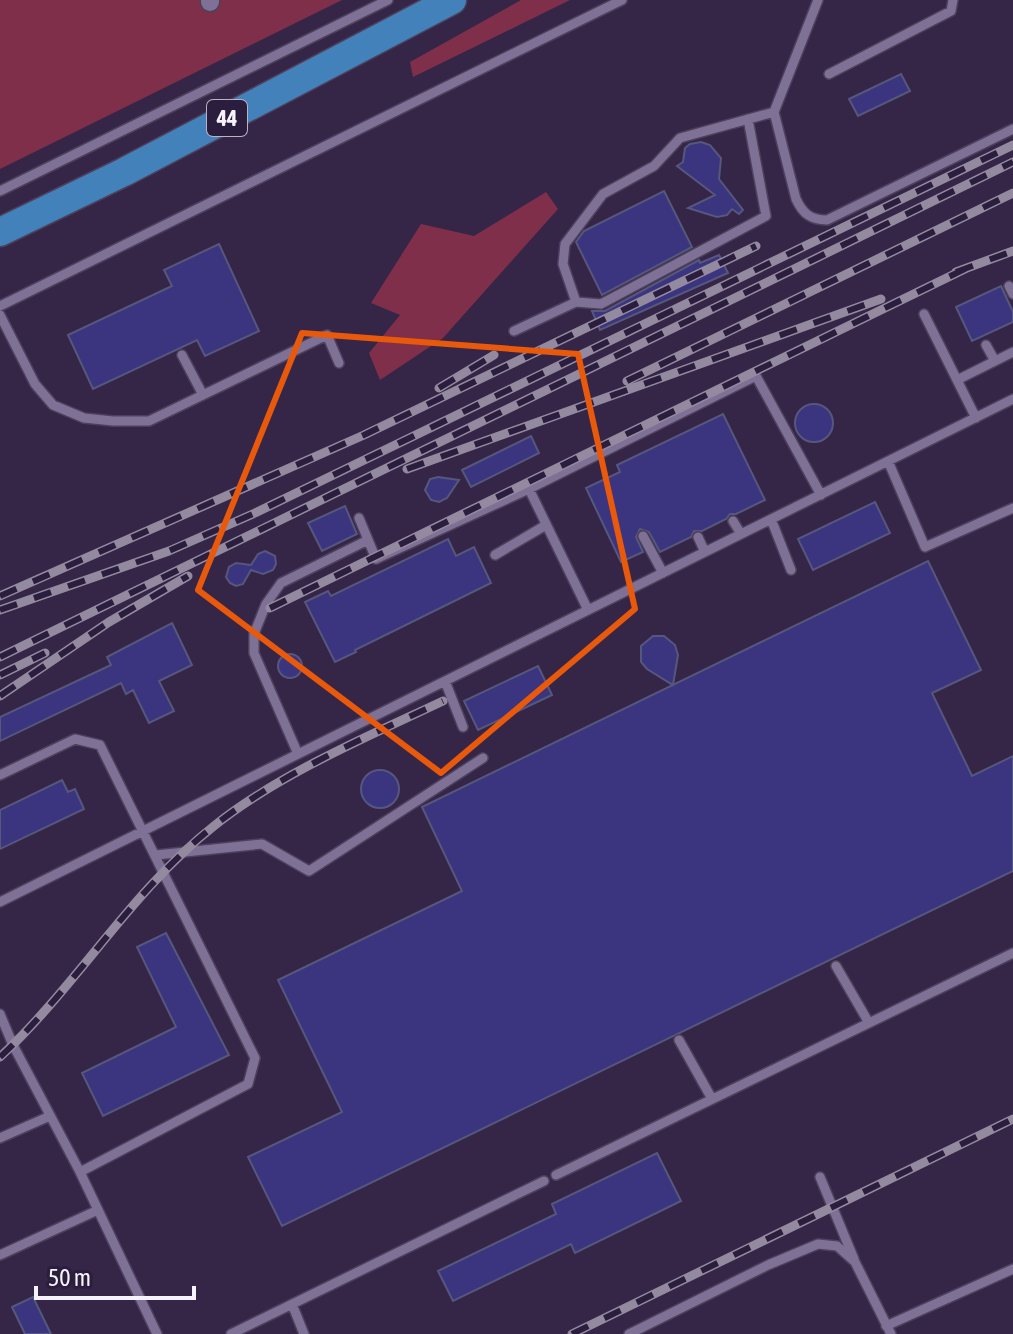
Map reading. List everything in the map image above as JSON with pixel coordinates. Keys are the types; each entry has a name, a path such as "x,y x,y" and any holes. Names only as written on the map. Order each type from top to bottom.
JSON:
{"main road":[{"name":"44","path":"0,232 124,172 452,0"}],"lane":[{"path":"0,191 388,0"},
{"path":"0,306 622,0"},
{"path":"818,0 774,112 796,199 809,217 827,220 1013,129"},
{"path":"829,74 951,11 953,0"},
{"path":"576,302 563,264 565,244 603,194 654,166 680,138 774,112"},
{"path":"514,331 576,302 601,304 766,216 748,119"},
{"path":"924,314 976,418"},
{"path":"0,315 35,384 53,405 84,418 149,421 327,335 339,363"},
{"path":"986,345 995,361"},
{"path":"957,380 1013,352"},
{"path":"182,355 203,395"},
{"path":"359,518 376,559 529,489 756,376 821,495"},
{"path":"0,902 1013,399"},
{"path":"888,461 925,547 1013,508"},
{"path":"529,489 588,610"},
{"path":"771,519 791,570"},
{"path":"733,521 741,534"},
{"path":"495,555 546,525"},
{"path":"643,536 663,573"},
{"path":"698,537 705,552"},
{"path":"298,754 254,653 254,634 266,604 281,583 368,540"},
{"path":"445,681 463,727"},
{"path":"0,775 75,739 100,745 255,1058 248,1084 80,1172"},
{"path":"156,855 262,844 309,871 483,758"},
{"path":"556,1175 1013,953"},
{"path":"836,966 869,1023"},
{"path":"1,1020 80,1172 157,1334"},
{"path":"679,1040 712,1099"},
{"path":"0,1138 50,1116"},
{"path":"820,1177 855,1262 889,1330 1013,1269"},
{"path":"231,1334 544,1181"},
{"path":"0,1255 98,1210"},
{"path":"629,1334 768,1265 818,1244 837,1246 855,1262"},
{"path":"292,1304 304,1334"}],"highlighted area":[{"path":"302,333 578,354 635,609 441,773 198,590"}],"shaded area":[{"path":"0,0 342,0 0,169"},
{"path":"521,0 570,0 413,77 410,62"},
{"path":"546,192 558,209 443,338 380,380 369,353 400,315 371,303 421,224 474,236"}],"building":[{"path":"901,74 910,91 858,116 849,99"},
{"path":"701,142 710,145 721,158 719,179 743,210 739,214 732,209 727,215 717,217 688,208 715,195 677,166 683,162 685,148"},
{"path":"664,191 692,247 602,295 576,242 584,231"},
{"path":"219,244 259,331 205,356 197,340 93,389 68,335 172,286 164,270"},
{"path":"719,255 728,273 600,330 592,311 605,311 699,260 700,263"},
{"path":"1001,286 1013,312 1013,322 972,341 956,307"},
{"path":"814,404 828,409 833,423 828,437 814,442 800,437 795,423 800,409"},
{"path":"723,414 765,500 730,514 702,531 694,531 691,537 660,552 649,532 640,529 636,537 643,552 621,562 586,488 620,472 617,465"},
{"path":"531,436 539,453 471,487 462,470"},
{"path":"430,479 459,480 447,498 439,502 431,500 425,490"},
{"path":"875,502 890,533 813,570 798,539"},
{"path":"345,506 357,534 322,551 308,523"},
{"path":"448,539 456,556 474,547 491,583 335,662 305,602 328,591 331,596"},
{"path":"265,551 275,556 273,570 263,574 251,570 243,584 236,586 230,583 226,577 229,567 236,563 251,565 258,554"},
{"path":"928,561 981,670 932,693 972,776 1013,756 1013,871 282,1226 248,1157 342,1112 278,980 462,891 422,807"},
{"path":"172,623 192,665 159,681 174,711 149,723 133,690 126,694 121,683 0,741 0,717 111,665 107,657"},
{"path":"653,636 664,636 675,645 678,655 673,685 641,662 641,646"},
{"path":"290,654 301,661 302,666 295,677 290,678 279,671 278,666 285,655"},
{"path":"538,666 552,695 478,730 464,701"},
{"path":"380,770 393,776 399,789 393,802 380,808 367,802 361,789 367,776"},
{"path":"62,780 68,792 75,789 84,809 0,849 0,810"},
{"path":"166,933 229,1055 103,1116 82,1073 176,1027 137,947"},
{"path":"657,1153 681,1201 575,1253 571,1244 453,1301 438,1271 556,1214 552,1204"},
{"path":"33,1297 51,1334 25,1334 12,1307"}],"railway":[{"path":"0,610 169,551 255,513 1013,145"},
{"path":"0,657 1013,162"},
{"path":"627,381 1013,193"},
{"path":"0,596 364,435 756,246"},
{"path":"956,272 1013,251"},
{"path":"270,608 967,268"},
{"path":"407,469 881,299"},
{"path":"439,388 494,355"},
{"path":"0,696 109,622 188,576"},
{"path":"0,675 45,653"},
{"path":"0,1057 54,1000 156,880 214,826 295,773 443,701"},
{"path":"572,1334 1013,1119"}]}
